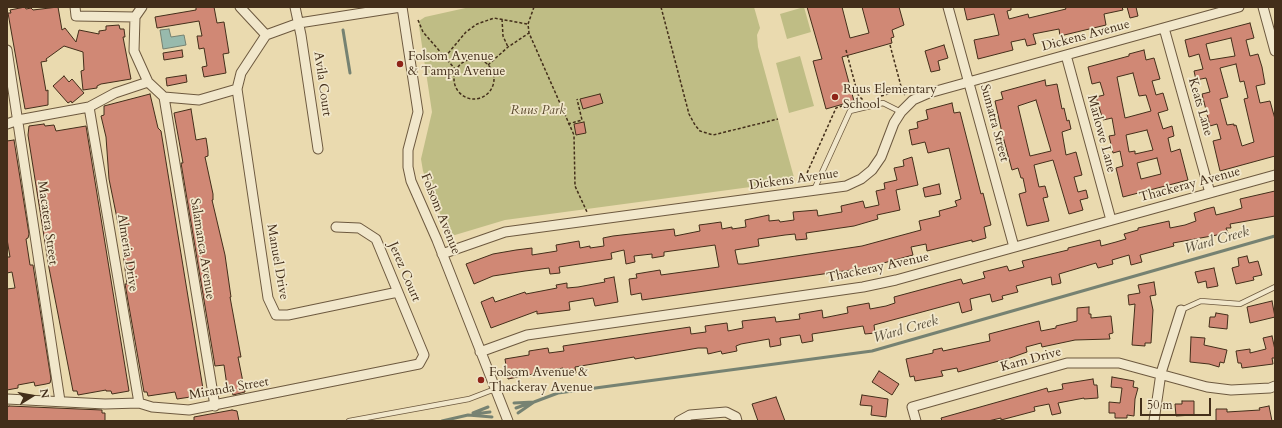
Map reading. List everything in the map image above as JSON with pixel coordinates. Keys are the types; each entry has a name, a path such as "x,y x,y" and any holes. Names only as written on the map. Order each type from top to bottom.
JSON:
{"street":[{"path":"75,7 76,16 135,17"},
{"path":"142,7 135,17 134,51 148,82 164,97 199,100 237,89 240,73 266,35 299,23 401,7"},
{"path":"240,7 266,35"},
{"name":"Avila Court","path":"295,7 299,23 318,149"},
{"name":"Folsom Avenue","path":"401,7 418,112 408,150 408,167 411,181 442,254 508,421"},
{"name":"Sumatra Street","path":"948,7 1014,247"},
{"name":"Dickens Avenue","path":"442,254 505,232 846,186 861,179 872,170 881,157 894,123 901,112 910,103 929,93 1239,7"},
{"path":"1263,7 1275,51"},
{"name":"Keats Lane","path":"1164,28 1210,193"},
{"name":"Macatera Street","path":"7,50 60,401"},
{"name":"Marlowe Lane","path":"1066,55 1111,220"},
{"path":"7,124 18,120 90,107 115,93 148,82"},
{"name":"Manuel Drive","path":"237,89 268,298 276,315 288,316 398,292"},
{"name":"Salamanca Avenue","path":"164,97 215,406"},
{"name":"Almeria Drive","path":"90,107 138,403"},
{"name":"Thackeray Avenue","path":"480,352 527,335 863,287 896,280 1275,174"},
{"name":"Jerez Court","path":"336,227 359,228 376,239 424,355"},
{"path":"1154,421 1161,373 1181,310"},
{"name":"Miranda Street","path":"7,399 105,404 138,403 152,407 189,410 418,364 424,355"},
{"name":"Karn Drive","path":"916,421 912,407 1067,363 1119,363 1161,373 1207,387 1231,390 1270,388 1275,386"},
{"path":"679,421 690,415 726,412 736,419"}],"lane":[{"path":"814,191 850,111 883,103 901,112"},
{"path":"1181,310 1200,302 1240,304 1275,286"},
{"path":"348,421 469,399 495,389"}],"path":[{"path":"534,7 528,24 529,33 574,135 575,186 588,212 590,221"},
{"path":"661,7 689,114 700,131 713,135 778,119"},
{"path":"445,57 466,32 477,24 494,18 528,24"},
{"path":"502,19 503,36 508,47"},
{"path":"418,20 423,32 456,70"},
{"path":"488,65 508,47 529,33"},
{"path":"890,45 902,90 910,103"},
{"path":"846,50 858,95 863,100"},
{"path":"472,60 482,61 488,65 493,73 493,84 487,93 478,98 467,97 458,91 454,81 456,70 462,62 472,60"},
{"path":"568,124 582,120 577,99"}],"green space":[{"name":"Ruus Park","path":"470,7 754,7 760,28 757,35 758,47 795,181 505,220 455,235 450,235 447,231 423,171 421,159 432,112 419,21 425,17"},
{"path":"804,7 811,32 787,39 780,14"},
{"path":"800,56 814,106 789,113 776,63"}],"shaded area":[{"path":"169,29 171,37 184,35 186,45 163,49 160,30"}],"building":[{"path":"25,7 26,9 31,8 33,10 58,7 62,30 65,28 76,42 79,30 99,34 99,31 106,30 106,26 119,25 120,29 124,29 125,37 123,37 131,79 101,84 97,86 97,88 83,90 81,71 84,70 83,52 64,46 46,59 47,61 41,62 46,91 48,90 48,105 25,109 8,13 11,13 10,10"},
{"path":"196,7 214,7 217,23 224,22 229,53 223,54 226,73 204,77 202,67 207,66 204,48 199,49 197,36 202,36 199,21 157,28 155,17 196,10"},
{"path":"807,7 842,7 850,38 869,33 862,7 899,7 904,25 892,30 894,37 891,38 892,43 842,57 854,101 826,109 813,61 822,59"},
{"path":"964,7 1011,7 1011,10 1007,11 1009,19 1028,14 1029,18 1066,9 1065,7 1122,7 1123,10 1104,14 1106,25 1060,36 1059,29 1033,34 1036,44 1027,46 1025,39 1011,42 1013,50 978,59 974,40 999,35 994,14 967,20"},
{"path":"1127,7 1136,7 1138,16 1130,18"},
{"path":"1250,23 1254,38 1246,40 1250,56 1258,54 1262,67 1265,84 1256,86 1260,103 1270,101 1275,119 1275,156 1220,171 1213,141 1221,139 1217,124 1210,126 1202,94 1210,92 1206,78 1196,80 1194,71 1203,69 1199,54 1189,57 1185,40","holes":["1231,38 1235,56 1210,60 1206,44","1236,64 1240,82 1244,81 1248,98 1244,99 1254,142 1242,146 1236,125 1227,125 1220,99 1228,97 1220,68"]},
{"path":"944,45 948,58 938,61 940,70 931,72 925,51"},
{"path":"182,50 183,57 164,60 163,53"},
{"path":"1144,50 1146,60 1154,58 1160,79 1152,81 1156,95 1163,93 1168,110 1158,113 1163,129 1172,126 1174,136 1168,138 1171,152 1180,149 1188,180 1123,197 1116,168 1123,166 1120,151 1113,153 1109,136 1115,135 1112,118 1103,120 1096,97 1104,95 1100,82 1092,84 1088,67 1129,56 1129,54","holes":["1133,73 1139,96 1146,95 1151,111 1125,118 1117,77","1147,130 1153,150 1135,154 1135,151 1129,152 1126,135","1157,158 1161,174 1141,179 1137,163"]},
{"path":"186,75 187,82 167,86 166,78"},
{"path":"64,76 69,82 72,79 84,93 72,103 71,101 68,103 53,86"},
{"path":"1045,80 1046,86 1057,84 1062,109 1064,108 1067,121 1069,120 1071,129 1062,132 1066,155 1076,152 1082,175 1074,177 1078,192 1086,190 1088,198 1080,200 1083,210 1069,214 1053,160 1034,165 1039,187 1045,186 1048,197 1043,198 1049,221 1027,226 1019,194 1026,192 1023,178 1021,178 1018,168 1012,170 995,101 1003,99 1001,92","holes":["1036,100 1051,151 1030,156 1018,106"]},
{"path":"150,94 158,128 161,131 204,395 177,399 175,392 148,396 147,392 144,392 125,284 127,284 121,238 109,179 106,137 101,116 104,115 104,106"},
{"path":"600,94 603,103 583,109 580,99"},
{"path":"952,103 954,113 960,112 981,194 983,193 991,225 984,227 986,238 927,251 926,244 911,247 913,255 865,268 642,300 641,293 631,295 629,279 637,278 636,274 660,270 661,275 719,267 715,245 664,252 664,256 652,258 652,254 634,256 635,262 626,264 624,250 611,253 612,259 559,267 560,273 550,274 549,268 525,271 493,276 474,284 466,264 493,254 516,250 532,248 532,255 557,251 556,245 579,241 580,248 604,246 603,238 613,236 674,229 675,236 700,231 699,225 721,222 722,229 732,227 732,229 746,227 745,220 769,215 769,221 779,220 780,222 794,220 793,212 817,210 818,216 842,212 841,206 863,201 865,208 879,205 876,191 885,189 884,183 897,180 894,168 904,166 903,160 912,157 918,185 896,190 900,210 877,215 878,219 854,226 806,233 807,239 796,240 795,234 758,239 759,246 735,250 738,264 743,264 862,246 921,230 919,221 940,216 939,211 957,206 955,201 961,199 949,148 928,153 925,142 912,145 909,130 918,128 917,122 928,119 926,110"},
{"path":"191,109 196,140 206,138 208,156 205,157 213,194 212,200 225,255 230,297 241,357 238,357 245,392 233,395 232,392 228,393 224,365 215,366 181,163 183,163 174,113"},
{"path":"584,122 586,133 576,135 574,124"},
{"path":"44,124 45,126 54,125 56,131 86,126 129,391 112,394 111,391 106,390 78,395 77,391 73,391 49,268 28,135 29,126"},
{"path":"14,140 29,234 28,238 26,239 30,265 33,265 51,379 50,383 46,384 35,386 34,382 18,385 18,388 7,390 7,289 15,288 12,272 7,273 7,257 10,257 7,239 7,141"},
{"path":"939,184 941,194 925,197 923,188"},
{"path":"1275,191 1275,216 1230,224 1231,228 1226,228 1228,233 1173,243 1174,246 1140,255 1142,262 1131,265 1129,255 1112,260 1113,264 1098,268 1096,263 1059,274 1061,283 1052,285 1051,277 1016,286 1018,292 1002,296 1003,299 992,302 990,294 970,299 972,310 962,313 959,302 874,325 875,333 865,334 863,326 812,334 813,341 802,343 800,335 780,338 781,345 770,347 769,339 741,344 736,346 737,351 722,354 721,351 708,354 707,348 698,348 635,359 634,357 575,367 576,373 564,374 563,368 508,379 505,359 529,355 529,351 548,348 549,353 564,351 563,346 690,327 691,334 706,332 705,326 727,323 728,331 743,328 742,321 775,317 776,322 800,319 799,314 822,310 823,318 848,313 847,307 869,303 870,309 886,306 895,303 894,297 961,279 963,284 985,278 983,272 1007,266 1009,271 1024,267 1022,261 1068,250 1068,248 1100,240 1101,246 1126,239 1124,234 1138,230 1138,228 1169,221 1170,228 1185,225 1196,221 1194,213 1214,207 1216,215 1232,211 1242,208 1240,199"},
{"path":"1247,256 1249,263 1258,261 1262,275 1253,277 1254,280 1236,284 1232,268 1239,266 1238,258"},
{"path":"1214,268 1218,286 1207,288 1206,281 1198,283 1195,272"},
{"path":"614,277 618,302 595,306 593,298 569,302 570,310 537,314 537,311 491,328 481,302 493,297 495,302 525,292 526,294 557,288 556,285 567,283 567,288 605,282 604,279"},
{"path":"1154,282 1156,295 1150,296 1153,310 1151,343 1145,343 1145,346 1132,345 1135,304 1129,305 1128,295 1140,293 1138,285"},
{"path":"1272,301 1275,317 1250,323 1247,307"},
{"path":"1089,307 1089,314 1091,314 1091,318 1111,316 1113,333 1109,334 1110,339 1075,340 1042,347 1041,343 1026,347 1027,352 1010,358 958,372 957,368 941,371 943,376 915,381 914,376 910,377 906,359 933,353 933,350 942,348 943,351 990,341 989,334 1039,321 1041,331 1056,328 1056,326 1077,321 1077,308"},
{"path":"1216,313 1228,315 1227,329 1209,327 1210,317 1215,317"},
{"path":"1272,336 1275,350 1275,358 1272,358 1273,364 1242,368 1241,363 1238,363 1236,351 1250,349 1250,353 1266,349 1263,338"},
{"path":"1191,337 1205,338 1204,345 1227,350 1224,363 1220,362 1219,367 1209,364 1190,362"},
{"path":"879,371 899,384 892,395 872,382"},
{"path":"1112,377 1134,381 1133,387 1138,388 1135,399 1134,416 1127,415 1127,418 1115,418 1115,413 1109,413 1109,402 1120,403 1122,388 1111,387"},
{"path":"1093,379 1094,385 1097,385 1098,398 1084,398 1058,403 1061,413 1052,415 1049,404 1034,407 1035,411 1001,420 1001,418 988,421 942,421 941,418 1047,388 1048,392 1063,389 1062,384"},
{"path":"862,395 888,399 886,417 871,415 872,406 860,405"},
{"path":"776,397 785,421 758,421 752,404"},
{"path":"1182,401 1194,401 1194,415 1176,416 1175,404 1182,404"},
{"path":"1269,406 1272,421 1216,421 1216,409 1227,409 1227,412 1260,410 1259,408"},
{"path":"7,407 102,410 102,413 105,413 105,421 7,421"},
{"path":"232,410 237,411 239,421 194,421 194,417"}],"waterway":[{"path":"343,30 350,73"},
{"name":"Ward Creek","path":"518,413 534,402 558,393 872,351 1275,236"},
{"name":"Ward Creek","path":"514,403 534,402"},
{"name":"Ward Creek","path":"516,408 530,403"},
{"name":"Ward Creek","path":"473,413 488,407"},
{"name":"Ward Creek","path":"474,414 490,412"},
{"name":"Ward Creek","path":"442,421 468,415 492,417"}],"place":[{"name":"Folsom Avenue & Tampa Avenue","path":"400,64"},
{"name":"Ruus Elementary School","path":"835,97"},
{"name":"Folsom Avenue & Thackeray Avenue","path":"481,380"}]}
